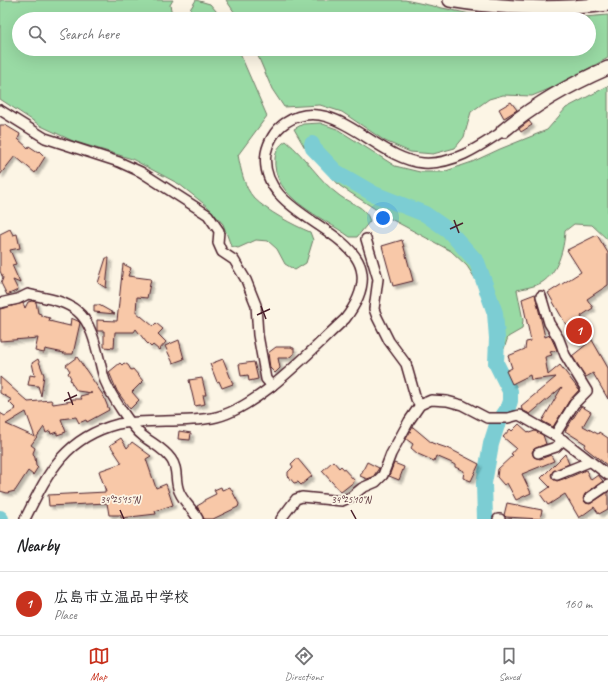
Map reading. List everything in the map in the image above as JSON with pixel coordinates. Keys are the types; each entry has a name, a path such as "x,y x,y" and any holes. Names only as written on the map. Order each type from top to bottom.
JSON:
{"highway":[{"path":"450,0 521,8 573,8 608,4"},
{"path":"503,132 519,118 541,104 608,68"},
{"path":"503,132 608,77"}],"street":[{"path":"0,110 45,138 119,162 141,172 208,216 219,231 218,243 222,252 234,260 246,280 256,305 258,335 266,379 272,386"},
{"path":"26,517 52,468 71,447 92,432 104,427 129,422 213,417 236,410 272,386 345,319 354,308 360,296 362,275 359,264 343,242 292,208 277,193 266,167 266,153 270,140 275,133 290,120 305,115 321,115 336,119 387,152 410,161 423,163 443,161 456,157 484,144 503,132"},
{"path":"366,239 378,280 374,309 389,341 406,364 416,399 420,405"},
{"path":"362,275 375,272"},
{"path":"0,303 18,299 28,294 59,302 77,311 87,323 103,367 106,381 129,422 142,436 159,447 172,459 177,471 178,490 198,519"},
{"path":"541,296 549,323 559,339 565,355 587,391 574,404 555,435"},
{"path":"281,519 296,499 302,497 342,501 362,488 376,482 383,474 391,454 408,421 420,405 431,400 447,401 462,405 487,418 508,418 519,415 563,440 589,462 608,475"},
{"path":"538,453 556,447 563,440"},
{"path":"557,475 589,462"},
{"path":"589,498 608,484"}],"green space":[{"path":"0,0 173,0 170,5 172,12 12,12 12,56 241,56 267,116 238,155 243,178 251,194 259,203 280,217 310,232 313,240 306,263 295,270 285,264 277,249 268,241 256,240 238,248 231,246 223,224 208,207 179,184 132,159 73,141 41,126 0,99"},
{"path":"196,0 210,4 217,12 188,12"},
{"path":"226,0 405,0 461,12 234,12"},
{"path":"608,15 608,58 554,87 532,96 503,95 489,99 471,112 464,137 455,148 433,154 410,152 385,141 342,112 320,105 284,107 272,89 258,56 596,56 596,16"},
{"path":"608,86 608,240 592,225 574,224 565,231 559,260 552,273 541,283 517,290 523,320 522,329 508,337 504,349 498,349 492,334 492,314 478,283 467,266 451,251 389,218 340,186 305,148 294,129 303,124 320,123 337,129 395,166 420,172 443,172 472,162 547,130 566,108"},
{"path":"286,141 300,154 332,190 361,208 368,216 370,221 357,237 350,237 313,214 290,195 281,184 276,172 275,158 278,148"}],"building":[{"path":"511,102 517,110 504,118 499,109"},
{"path":"529,121 532,125 521,132 519,129"},
{"path":"0,125 5,125 20,134 18,139 28,148 29,146 38,152 39,151 45,157 35,173 15,156 0,175"},
{"path":"10,229 13,235 17,234 20,248 10,250 16,264 12,265 20,283 13,280 18,290 7,295 1,283 3,278 0,271 0,234"},
{"path":"597,235 608,253 608,285 587,299 593,308 581,316 591,339 577,344 548,293 581,272 567,250"},
{"path":"402,240 413,281 393,286 382,246"},
{"path":"106,258 109,258 106,288 98,283"},
{"path":"123,264 131,268 128,276 151,279 147,298 137,297 136,312 153,326 156,323 163,329 158,334 166,342 159,350 153,345 151,347 136,329 134,332 115,332 114,348 104,347 104,331 97,331 97,320 117,321"},
{"path":"535,294 545,337 550,335 557,350 550,352 552,355 545,357 548,375 560,365 579,390 569,401 553,427 542,421 562,387 530,414 522,410 521,406 556,377 531,380 530,375 512,384 506,371 512,368 508,356 525,349 526,342 531,341 522,299"},
{"path":"28,302 36,302 38,313 41,314 41,316 50,318 49,321 70,326 71,318 80,323 73,354 63,354 64,353 45,349 44,353 35,351 38,338 0,341 0,309 23,303 25,308"},
{"path":"94,305 99,305 115,314 94,312"},
{"path":"179,340 184,359 173,363 165,346"},
{"path":"592,340 608,368 608,399 593,373 586,377 572,356"},
{"path":"276,347 292,347 294,348 294,354 288,358 278,358 280,368 275,373 270,368 268,353"},
{"path":"77,357 103,395 109,410 87,422 86,420 79,423 76,417 61,419 66,432 57,435 57,432 51,434 50,431 46,433 44,427 31,445 35,448 33,453 36,465 38,467 33,475 28,471 15,491 7,493 0,491 0,413 5,416 16,409 9,402 12,400 0,393 0,377 28,402 51,400 53,404 72,401 72,399 82,399 80,396 92,393 77,391 72,384 68,373 70,371 66,365","holes":["26,412 35,437 6,424"]},
{"path":"38,359 44,375 41,396 38,386 28,385 30,375 35,376 32,363"},
{"path":"223,359 233,384 222,388 219,381 217,382 210,364"},
{"path":"254,362 258,379 249,381 248,375 241,376 239,364"},
{"path":"120,363 122,365 124,363 128,365 131,370 133,369 143,381 132,392 139,400 130,409 117,391 109,372"},
{"path":"202,378 206,395 203,395 205,404 195,406 189,380"},
{"path":"581,406 591,412 583,426 598,434 599,432 608,438 608,466 584,447 586,444 565,431"},
{"path":"519,424 529,433 535,431 543,435 546,444 534,449 532,452 534,457 540,459 551,455 554,461 522,474 531,493 516,500 507,483 504,485 497,477 498,469 513,455 511,454 516,448 503,437 510,429 512,431"},
{"path":"413,427 432,443 450,449 479,464 471,481 463,478 464,471 455,467 455,465 450,462 436,456 434,461 418,454 411,448 413,444 406,439"},
{"path":"179,431 191,433 190,440 178,439"},
{"path":"121,438 127,448 132,442 151,456 146,459 156,488 166,484 173,505 155,511 156,514 121,518 121,515 109,515 107,503 49,506 48,495 106,492 99,471 122,463 110,445"},
{"path":"565,454 569,464 553,471 551,475 553,479 557,481 566,478 565,479 586,470 591,480 598,475 603,481 586,493 583,499 586,503 590,504 608,492 608,509 599,514 594,507 579,518 565,494 548,505 540,494 550,487 541,478"},
{"path":"298,459 312,476 301,485 298,482 294,483 288,476 288,472 293,467 291,464"},
{"path":"333,461 339,468 341,466 355,481 341,492 322,471"},
{"path":"367,462 379,468 373,477 367,479 360,476"},
{"path":"394,463 404,467 399,480 389,476"},
{"path":"221,487 222,490 230,487 239,504 238,507 213,519 204,519 197,506 204,502 204,500 216,494 214,490"},
{"path":"507,503 542,510 540,519 506,517 504,515"}],"waterway":[{"path":"312,144 313,148 336,172 374,194 425,214 448,230 477,262 495,313 497,338 496,363 510,391 510,401 507,410 497,425 491,444 484,483 485,519"}],"place":[{"name":"広島市立温品中学校","path":"579,331"}]}
